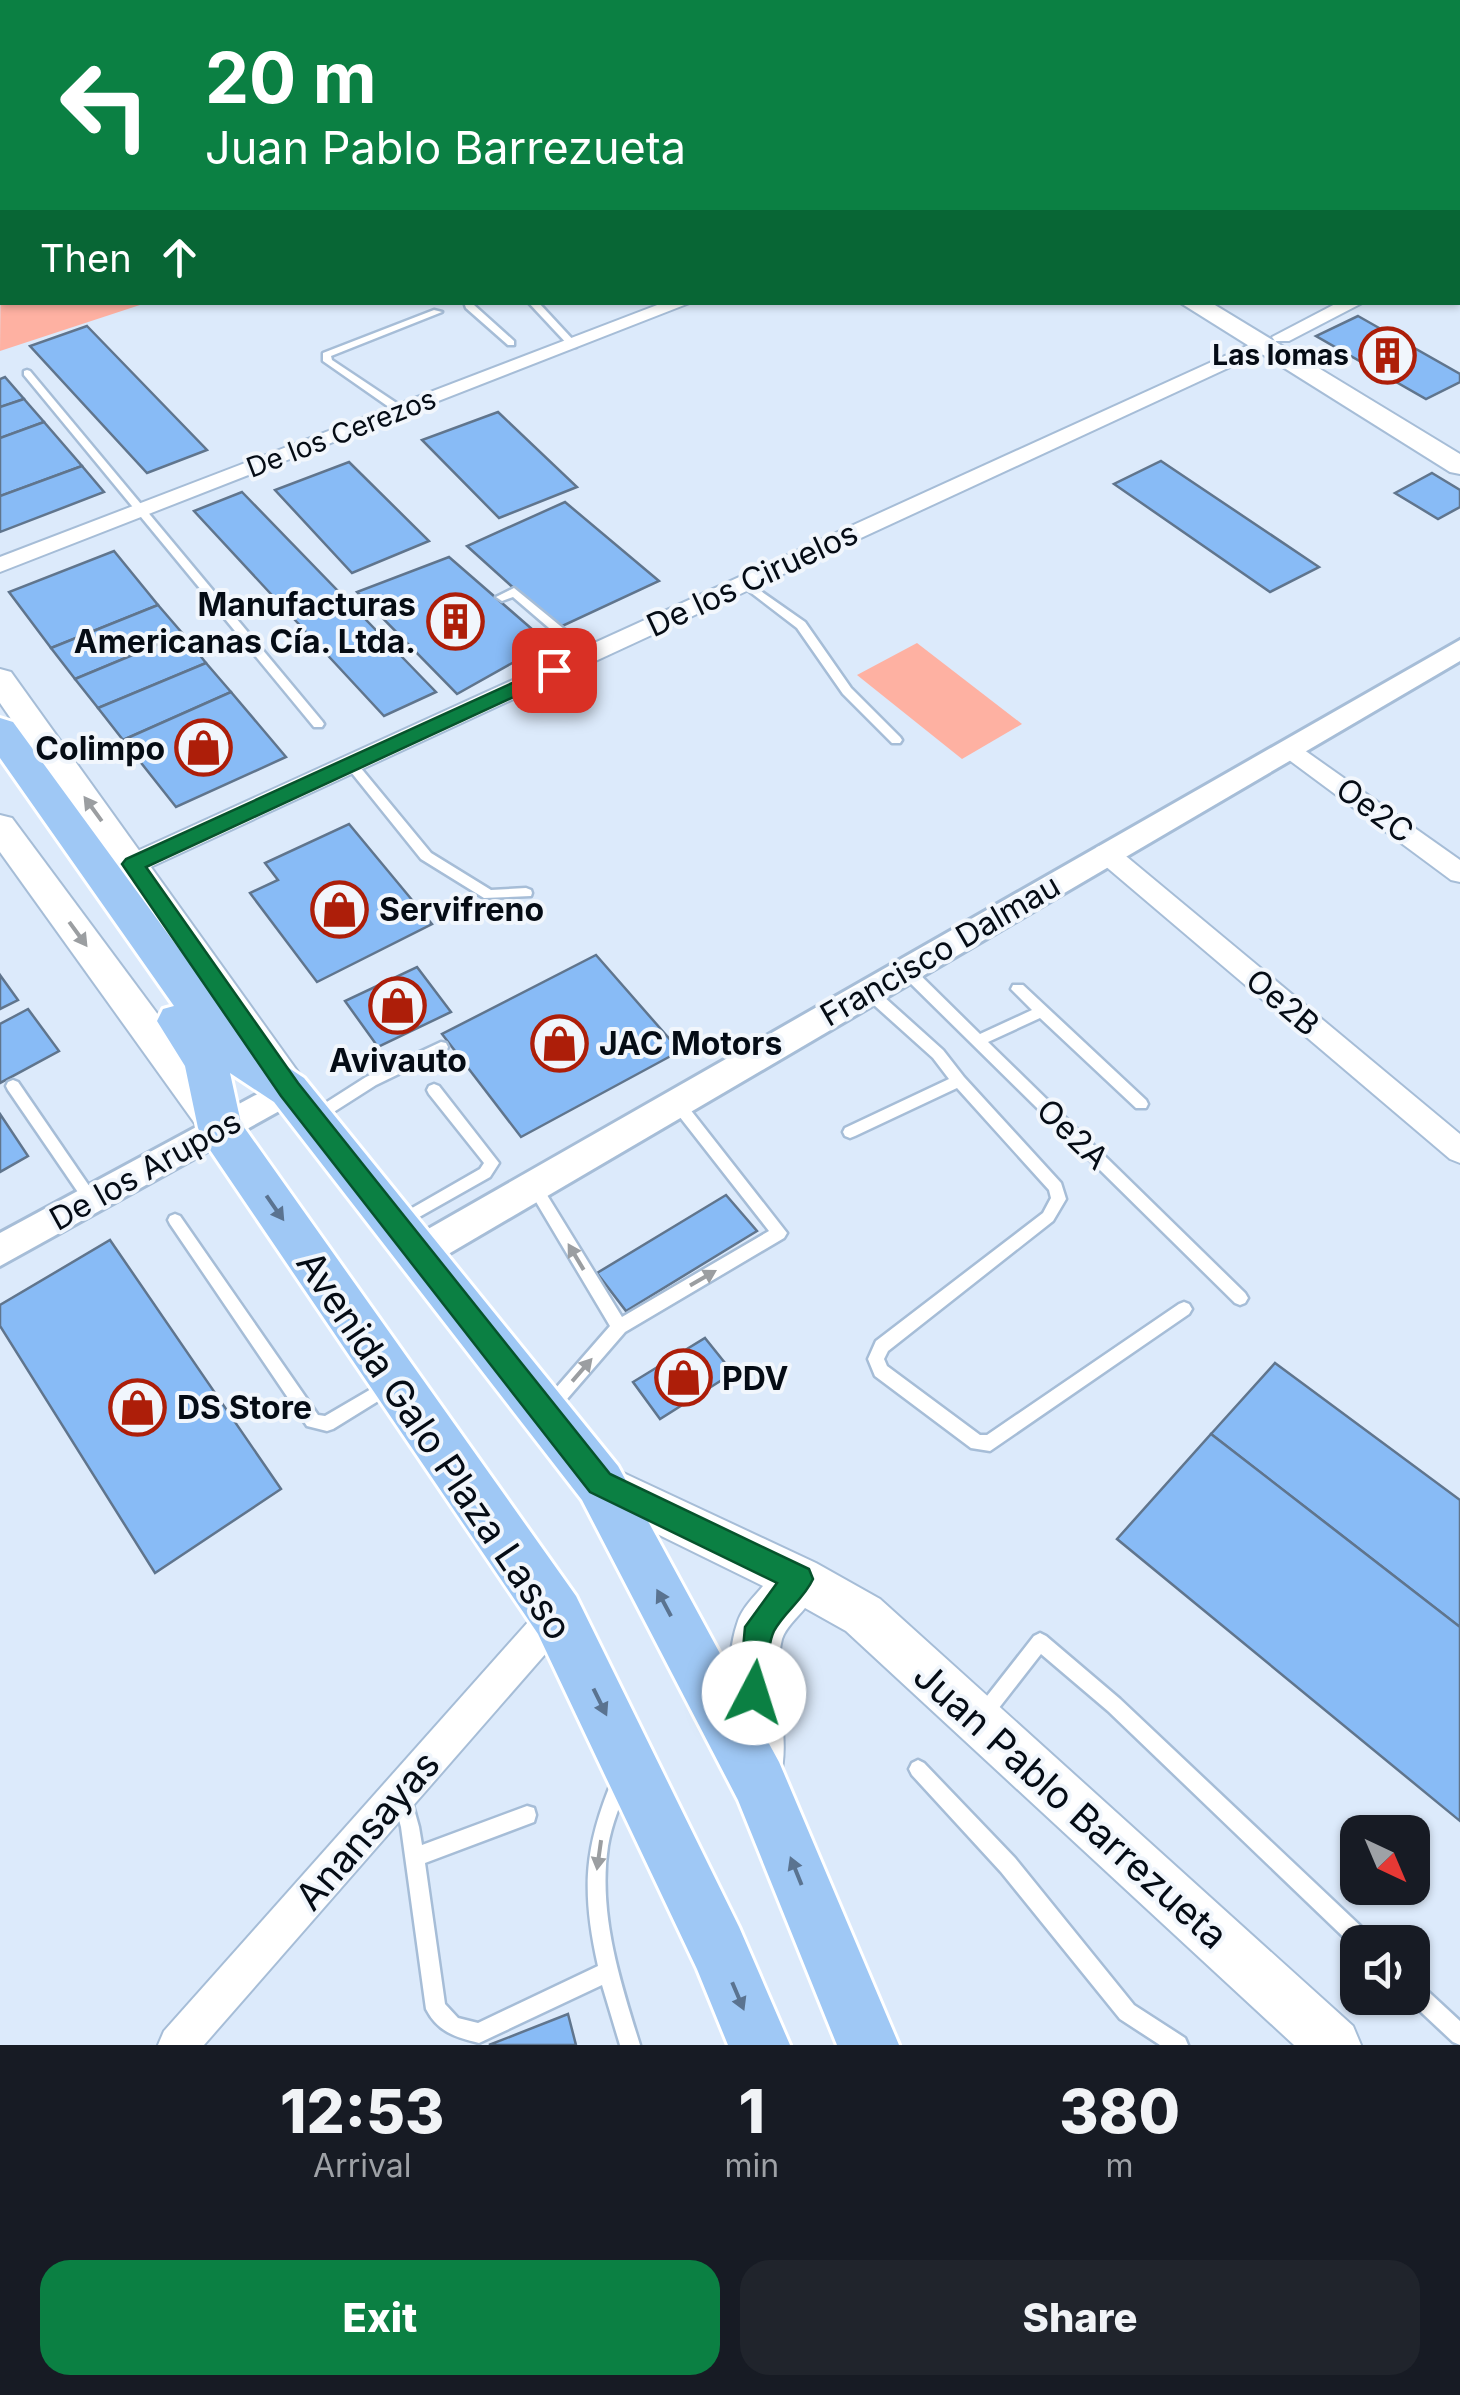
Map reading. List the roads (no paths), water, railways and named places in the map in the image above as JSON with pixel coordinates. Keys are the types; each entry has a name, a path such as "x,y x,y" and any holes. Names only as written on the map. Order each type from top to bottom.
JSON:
{"main road":[{"path":"1197,305 1272,341 1460,444"},
{"path":"1228,305 1272,341 1460,466"},
{"path":"0,679 301,1104 600,1483 760,1782 868,2045"},
{"path":"0,730 229,1050 301,1104"},
{"name":"Avenida Galo Plaza Lasso","path":"0,764 206,1062 220,1128"},
{"name":"Avenida Galo Plaza Lasso","path":"0,827 220,1128 557,1614 718,1948 758,2045"},
{"name":"Juan Pablo Barrezueta","path":"600,1483 799,1579 864,1615 1334,2045"},
{"path":"760,1782 754,1693 759,1627 799,1579"}],"street":[{"name":"De los Cerezos","path":"0,564 674,305"},
{"name":"De los Ciruelos","path":"133,864 1350,305"},
{"name":"Francisco Dalmau","path":"408,1238 534,1186 1459,651"},
{"name":"Oe2C","path":"1290,748 1460,873"},
{"name":"Oe2B","path":"1106,853 1460,1151"},
{"name":"De los Arupos","path":"0,1251 220,1128 301,1104"},
{"name":"Anansayas","path":"178,2045 557,1614"}],"lane":[{"path":"468,305 510,343"},
{"path":"535,305 573,345"},
{"path":"400,410 328,361 326,355 437,312"},
{"path":"27,373 318,724"},
{"path":"745,582 801,624 847,691 896,740"},
{"path":"502,597 514,592 588,655"},
{"path":"351,764 426,856 490,895 526,893"},
{"name":"Oe2A","path":"906,970 1240,1298"},
{"path":"1018,989 1142,1104"},
{"path":"869,992 938,1054 1056,1187 1060,1199 1048,1217 882,1346 876,1359 882,1371 977,1443 990,1444 1184,1310"},
{"path":"978,1041 1040,1012"},
{"path":"301,1104 371,1081 440,1047"},
{"path":"850,1132 959,1081"},
{"path":"13,1086 92,1200"},
{"path":"408,1238 492,1162 434,1090"},
{"path":"545,1412 619,1327 779,1234 677,1103"},
{"path":"534,1186 619,1327"},
{"path":"176,1220 313,1421 328,1424 395,1382"},
{"path":"978,1720 1020,1662 1040,1642 1114,1706 1345,1925"},
{"path":"630,1764 609,1802 596,1863 601,1952 630,2045"},
{"path":"918,1769 1008,1865 1128,2012 1178,2045"},
{"path":"401,1792 436,2009 452,2027 479,2033 607,1972"},
{"path":"414,1857 527,1815"},
{"path":"1430,2007 1460,2035"}],"place":[{"name":"Las lomas","path":"1388,355"},
{"name":"Manufacturas Americanas Cía. Ltda.","path":"455,622"},
{"name":"Colimpo","path":"204,748"},
{"name":"Servifreno","path":"340,909"},
{"name":"Avivauto","path":"398,1006"},
{"name":"JAC Motors","path":"560,1043"},
{"name":"PDV","path":"683,1378"},
{"name":"DS Store","path":"138,1407"}]}
